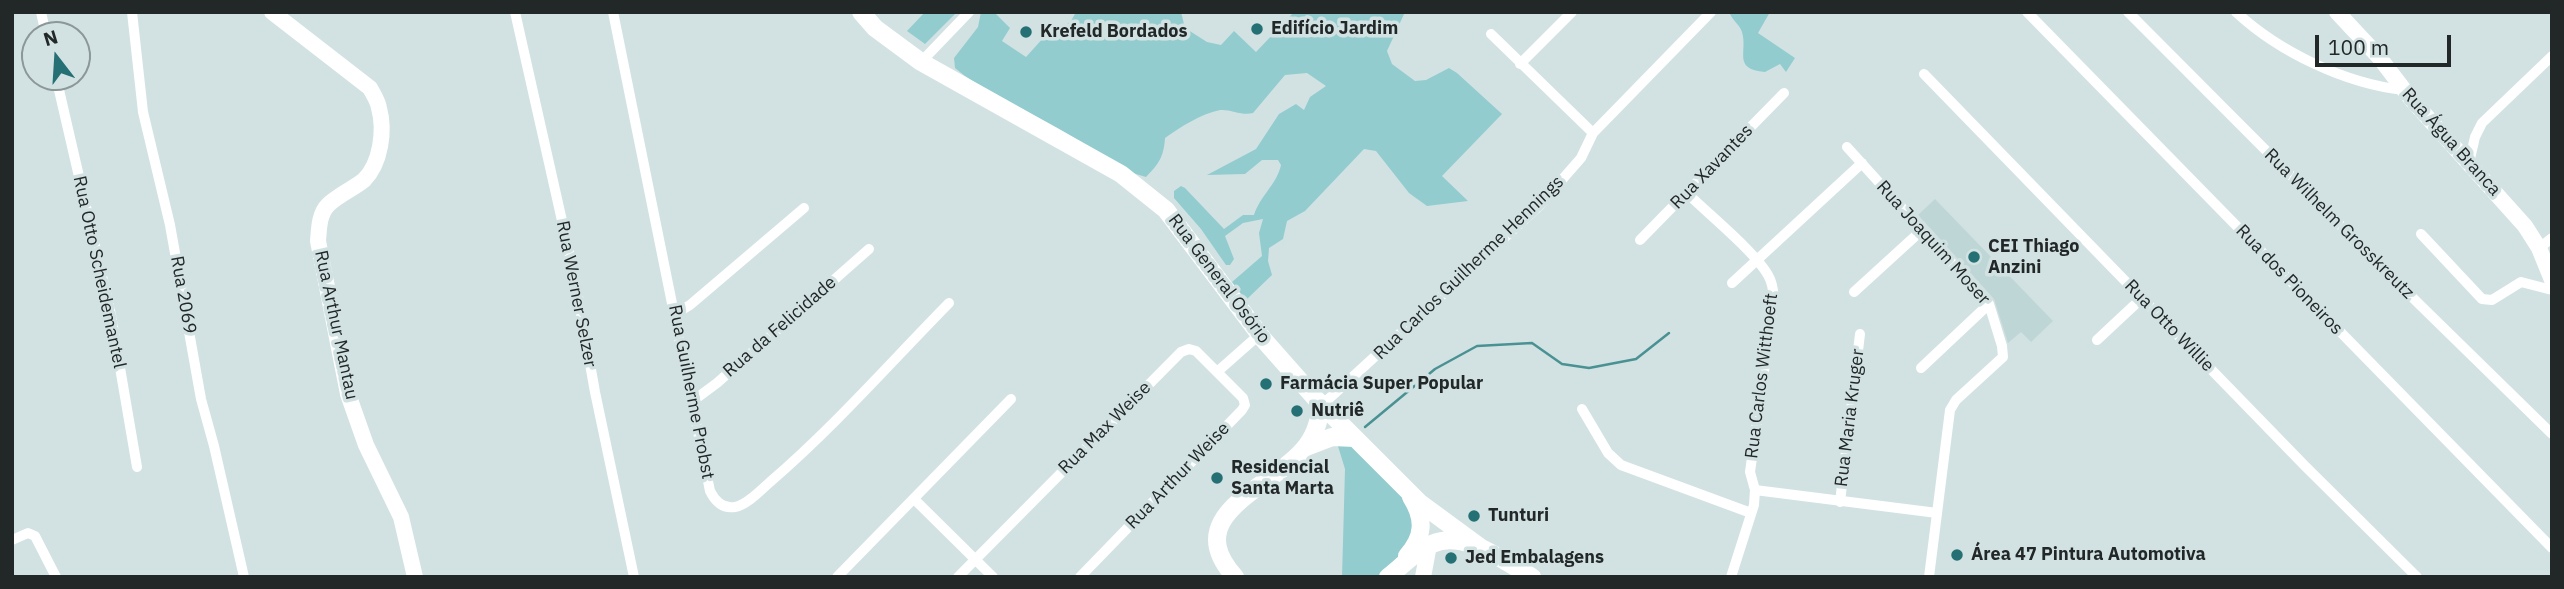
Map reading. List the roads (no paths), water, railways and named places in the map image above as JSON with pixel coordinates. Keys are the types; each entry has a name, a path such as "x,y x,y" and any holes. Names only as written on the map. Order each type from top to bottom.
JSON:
{"main road":[{"name":"Rua General Osório","path":"861,12 875,28 921,62 1121,174 1146,192 1166,210 1191,241 1259,334 1322,405 1414,497 1484,550 1532,577"},
{"path":"1236,577 1218,554 1216,538 1222,520 1306,447 1316,429 1322,405"},
{"path":"1306,447 1332,437 1355,438"},
{"name":"Rua General Osório","path":"1388,577 1410,552 1421,533 1420,514 1414,497"},
{"path":"1414,497 1429,524 1429,545"},
{"name":"Rua General Osório","path":"1388,577 1429,545 1449,539 1484,550"}],"street":[{"name":"Rua 2069","path":"132,12 143,112 170,225 201,399 215,446 244,577"},
{"name":"Rua Arthur Mantau","path":"272,12 370,88 379,106 382,127 374,167 363,180 327,206 319,221 318,241 348,394 366,445 401,517 415,577"},
{"name":"Rua Werner Selzer","path":"515,12 574,274 595,392 634,577"},
{"name":"Rua Guilherme Probst","path":"613,12 676,314 690,402 710,491 716,502 736,507 754,496 788,466 949,303"},
{"path":"921,62 969,12"},
{"path":"1520,64 1572,12"},
{"name":"Rua Carlos Guilherme Hennings","path":"1322,405 1539,206 1581,158 1593,133 1711,12"},
{"name":"Rua dos Pioneiros","path":"2027,12 2552,548"},
{"name":"Rua Wilhelm Grosskreutz","path":"2128,12 2552,434"},
{"path":"2236,12 2278,45 2353,80 2379,88 2404,90"},
{"name":"Rua Água Branca","path":"2337,12 2525,226 2545,243 2552,281"},
{"path":"1491,34 1593,133"},
{"path":"2469,163 2475,137 2482,123 2552,56"},
{"name":"Rua Otto Willie","path":"1924,74 2305,466 2417,577"},
{"name":"Rua Otto Scheidemantel","path":"59,91 111,315 137,467"},
{"name":"Rua Xavantes","path":"1640,240 1784,93"},
{"name":"Rua Joaquim Moser","path":"1847,146 1989,304 2002,346 2003,357 1956,400 1950,410 1929,577"},
{"path":"1732,283 1862,163"},
{"name":"Rua Carlos Witthoeft","path":"1687,193 1768,274 1774,299 1751,472 1755,490 1751,513 1731,577"},
{"path":"676,314 804,208"},
{"path":"1854,292 1922,230"},
{"path":"2421,234 2482,299 2492,300 2512,285 2521,282 2552,290"},
{"name":"Rua da Felicidade","path":"690,402 716,383 869,249"},
{"path":"2097,340 2142,298"},
{"path":"1921,368 1989,304"},
{"path":"1217,372 1259,334"},
{"name":"Rua Maria Kruger","path":"1840,502 1860,334"},
{"name":"Rua Max Weise","path":"958,577 1181,352 1189,349 1196,351 1217,372"},
{"name":"Rua Arthur Weise","path":"1080,577 1242,410 1245,405 1242,398 1217,372"},
{"path":"837,577 1011,399"},
{"path":"1582,409 1608,453 1621,465 1751,513"},
{"path":"1755,490 1937,513"},
{"path":"914,499 992,577"},
{"path":"12,540 28,533 36,536 56,577"},
{"path":"1423,577 1429,545"}],"waterway":[{"path":"1365,427 1435,369 1477,346 1532,343 1562,364 1589,368 1636,359 1669,333"}],"place":[{"name":"Edifício Jardim","path":"1257,29"},
{"name":"Krefeld Bordados","path":"1026,32"},
{"name":"CEI Thiago Anzini","path":"1974,257"},
{"name":"Farmácia Super Popular","path":"1266,384"},
{"name":"Nutriê","path":"1297,411"},
{"name":"Residencial Santa Marta","path":"1217,478"},
{"name":"Tunturi","path":"1474,516"},
{"name":"Área 47 Pintura Automotiva","path":"1957,555"},
{"name":"Jed Embalagens","path":"1451,558"}]}
